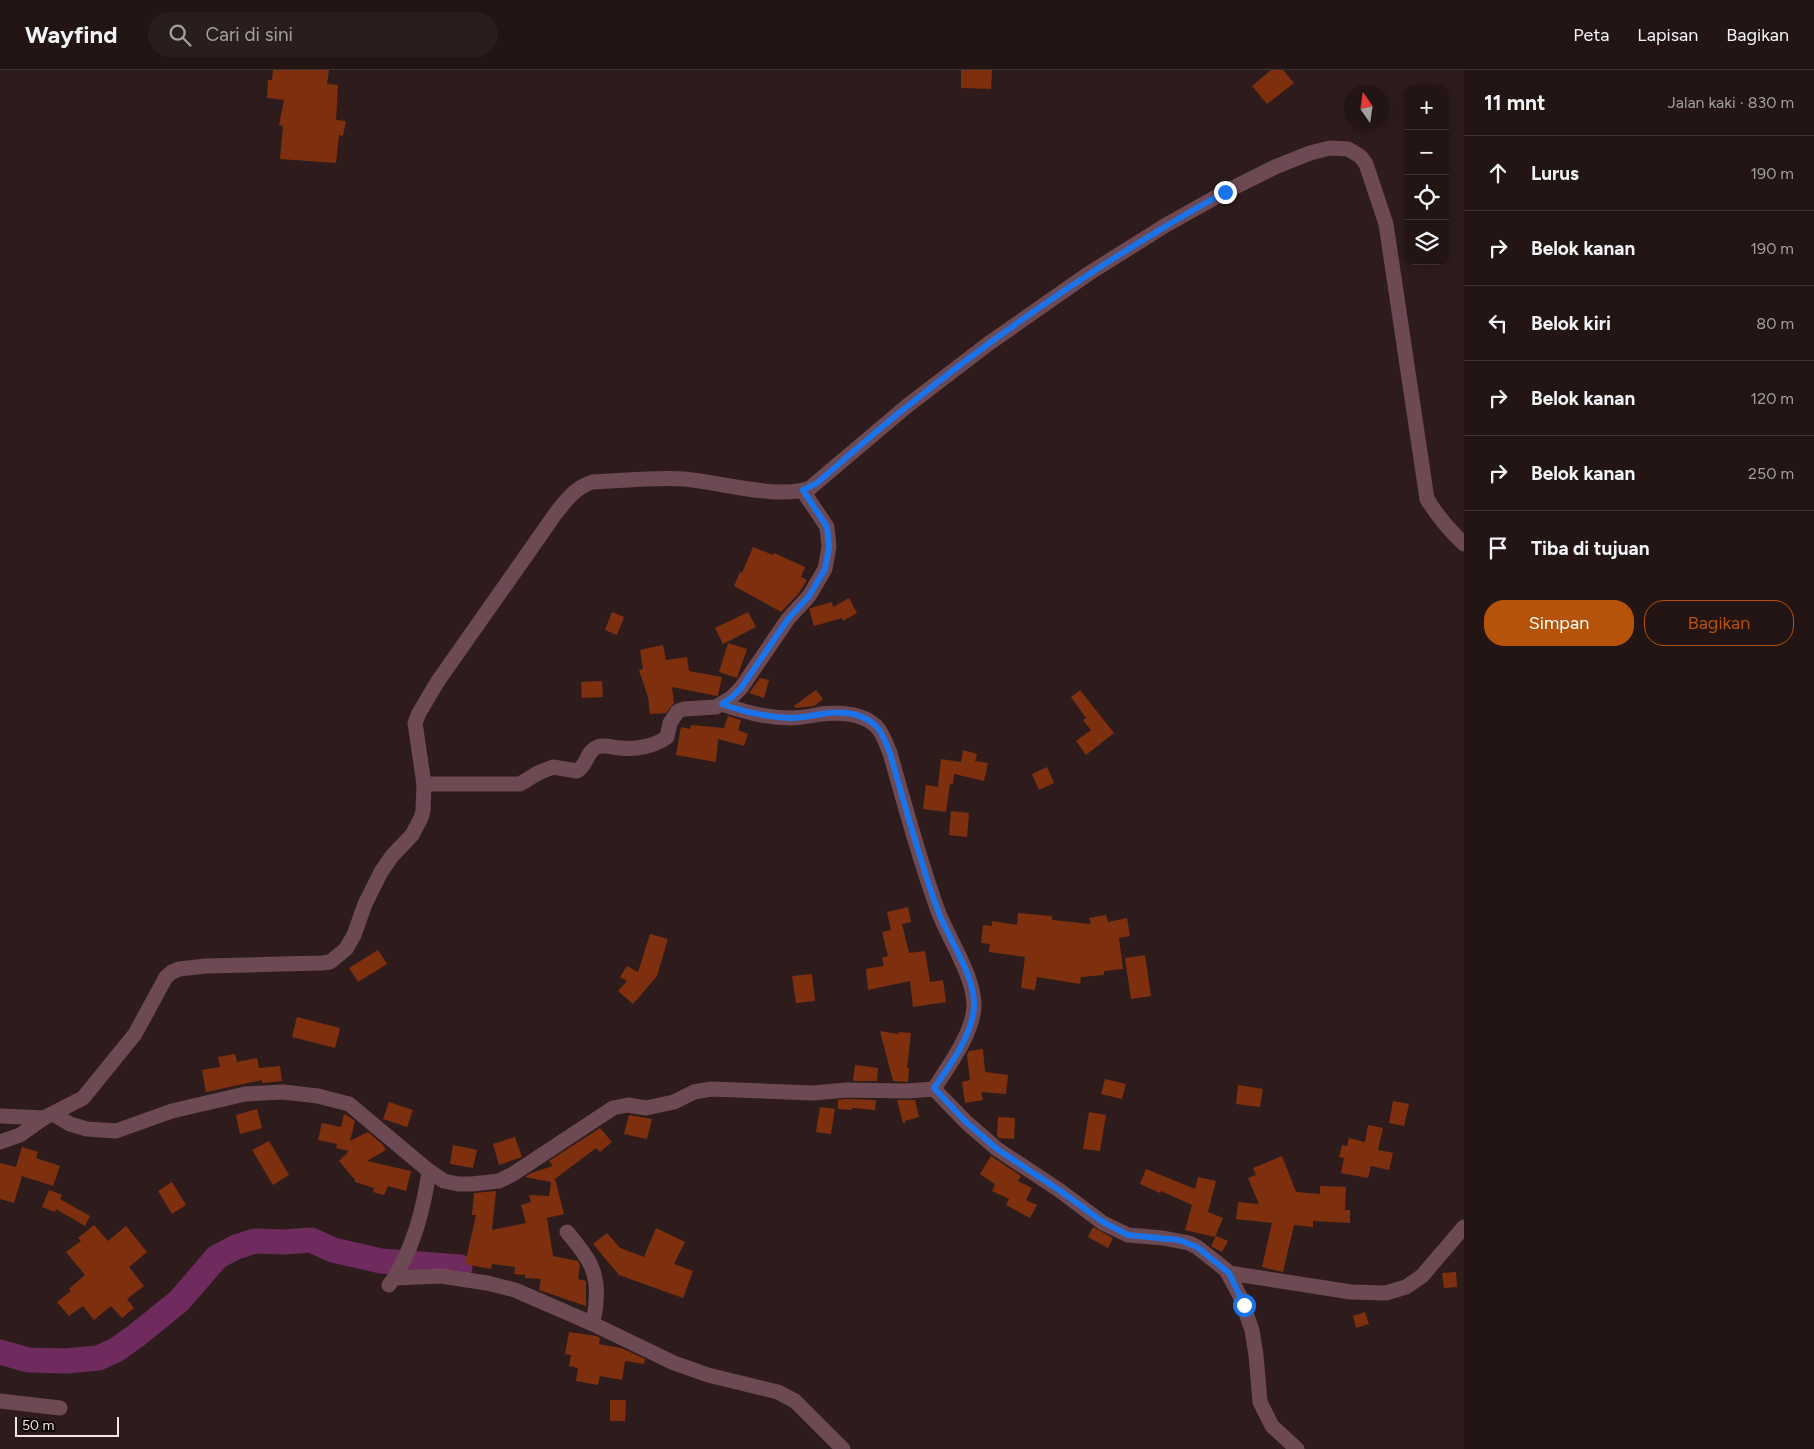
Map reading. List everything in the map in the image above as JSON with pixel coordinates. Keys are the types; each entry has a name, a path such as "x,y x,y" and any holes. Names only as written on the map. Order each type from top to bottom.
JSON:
{"street":[{"path":"0,1142 20,1135 49,1116 83,1098 135,1034 166,977 172,972 179,969 206,966 330,962 346,949 381,872 392,856 412,835 421,818 424,784 415,723 419,713 438,681 572,493 582,485 592,482 682,479 767,491 803,490 817,483 907,406 988,344 1088,274 1166,225 1275,167 1310,153 1330,148 1348,149 1360,156 1366,164 1386,224 1428,499 1443,523 1464,544"},
{"path":"424,784 520,784 538,773 553,767 577,771 582,768 588,756 595,748 606,746 624,749 657,742 667,737 670,723 678,711 706,708 722,704 731,698 741,688 788,619 809,596 825,569 829,547 827,527 803,490"},
{"path":"722,704 746,713 782,717 846,713 857,715 876,726 883,737 890,753 919,855 938,912 966,974 974,998 974,1008 959,1050 934,1088"},
{"path":"0,1116 49,1116 87,1129 116,1132 172,1110 245,1094 282,1092 318,1096 349,1104 429,1171 444,1181 472,1184 499,1181 534,1162 613,1108 628,1106 646,1108 674,1102 694,1092 711,1089 813,1093 847,1090 907,1091 934,1088"},
{"path":"934,1088 966,1122 997,1149 1103,1222 1128,1235 1163,1238 1189,1243 1215,1260 1229,1273 1240,1296 1252,1330 1260,1402 1272,1426 1297,1449"},
{"path":"429,1171 421,1216 396,1274 441,1276 487,1283 515,1290 593,1316 674,1363 708,1375 778,1392 795,1401 843,1449"},
{"path":"1229,1273 1351,1292 1391,1292 1406,1287 1422,1276 1464,1227"},
{"path":"567,1232 588,1257 588,1262 594,1271 597,1282 593,1316"},
{"path":"0,1401 60,1408"}],"building":[{"path":"273,70 329,70 327,84 338,85 336,120 346,121 343,136 339,135 336,163 280,159 283,126 279,125 284,100 267,98 268,80 272,80"},
{"path":"961,70 992,70 991,89 961,88"},
{"path":"1271,70 1283,70 1294,83 1267,104 1252,86"},
{"path":"753,547 773,555 774,553 805,567 801,577 807,580 799,593 781,612 734,586"},
{"path":"849,598 857,613 843,621 842,618 814,626 809,609 832,602 833,607"},
{"path":"612,612 624,617 617,635 605,630"},
{"path":"748,612 756,627 723,644 715,628"},
{"path":"728,643 747,649 737,678 719,672"},
{"path":"663,645 666,660 687,657 689,671 722,677 718,695 672,687 674,703 666,713 650,714 648,697 639,670 643,669 640,650"},
{"path":"760,678 769,680 764,698 749,693"},
{"path":"602,681 603,697 582,698 581,682"},
{"path":"816,690 823,699 814,706 796,708 794,706"},
{"path":"1080,690 1114,733 1086,755 1076,741 1091,730 1083,720 1086,718 1071,697"},
{"path":"728,716 741,720 738,730 748,734 744,746 718,739 716,762 676,755 681,727 690,729 691,725 724,728"},
{"path":"963,750 977,754 975,761 988,763 984,781 954,774 953,784 950,784 946,812 923,809 926,785 938,787 941,759 961,762"},
{"path":"1047,767 1054,783 1039,790 1032,774"},
{"path":"951,811 969,813 967,837 949,835"},
{"path":"908,907 911,922 902,924 909,953 925,951 930,982 943,980 946,1002 913,1007 910,981 868,990 866,969 884,966 882,958 888,956 882,932 891,930 887,912"},
{"path":"1018,913 1052,916 1052,920 1091,924 1089,918 1106,915 1108,922 1127,918 1130,936 1119,938 1123,969 1104,971 1104,975 1081,977 1080,984 1037,977 1035,990 1021,988 1025,957 989,952 990,944 981,943 983,925 992,926 992,921 1017,925"},
{"path":"650,934 668,939 657,976 633,1004 618,991 627,981 620,977 627,966 638,972"},
{"path":"378,950 387,964 358,982 349,968"},
{"path":"1145,955 1151,996 1131,999 1125,958"},
{"path":"812,974 815,1001 796,1003 792,976"},
{"path":"297,1017 340,1028 335,1048 292,1037"},
{"path":"880,1031 898,1034 899,1032 911,1033 907,1068 909,1068 908,1082 893,1081"},
{"path":"983,1049 985,1072 1008,1075 1006,1094 981,1092 983,1100 965,1103 962,1082 970,1080 967,1055 969,1051"},
{"path":"235,1054 237,1062 257,1058 259,1068 280,1066 282,1081 262,1083 262,1080 206,1092 202,1070 220,1067 218,1057"},
{"path":"855,1065 878,1068 877,1081 853,1081"},
{"path":"1105,1079 1126,1084 1122,1099 1101,1094"},
{"path":"1238,1085 1263,1089 1260,1107 1236,1104"},
{"path":"838,1100 876,1100 875,1110 838,1109"},
{"path":"897,1100 915,1100 919,1117 903,1123"},
{"path":"1393,1101 1409,1104 1404,1126 1389,1123"},
{"path":"389,1102 413,1110 407,1127 383,1119"},
{"path":"820,1107 835,1109 831,1134 816,1132"},
{"path":"257,1109 262,1128 240,1134 236,1115"},
{"path":"1089,1112 1106,1115 1100,1151 1083,1149"},
{"path":"344,1114 355,1121 350,1141 368,1132 386,1150 367,1161 411,1171 406,1191 388,1186 384,1195 373,1192 374,1188 355,1182 339,1161 349,1151 336,1148 337,1144 318,1140 322,1123 341,1127"},
{"path":"629,1115 652,1119 647,1139 624,1134"},
{"path":"998,1117 1015,1118 1014,1139 999,1138 997,1136"},
{"path":"1368,1125 1383,1128 1378,1150 1393,1153 1389,1170 1371,1166 1368,1178 1341,1173 1344,1158 1339,1157 1342,1145 1347,1146 1349,1138 1365,1142"},
{"path":"600,1128 612,1142 600,1152 596,1148 555,1179 564,1214 547,1218 553,1256 578,1261 580,1265 578,1279 586,1281 586,1306 539,1290 541,1279 525,1278 525,1275 514,1274 515,1267 492,1264 491,1269 465,1264 476,1215 472,1215 474,1193 496,1191 492,1230 526,1223 521,1205 531,1202 529,1195 549,1196 551,1182 525,1177 531,1173 553,1166 549,1161"},
{"path":"515,1137 522,1157 499,1165 493,1144"},
{"path":"269,1141 289,1175 273,1185 252,1150"},
{"path":"453,1145 477,1150 473,1168 450,1164"},
{"path":"22,1147 38,1152 36,1158 60,1166 53,1186 22,1176 14,1203 0,1199 0,1163 16,1167"},
{"path":"991,1156 1021,1176 1018,1181 1032,1188 1026,1200 1037,1205 1030,1218 1006,1205 1009,1199 992,1191 995,1184 980,1174"},
{"path":"1282,1156 1296,1192 1320,1194 1320,1186 1346,1187 1345,1210 1350,1210 1350,1223 1313,1221 1313,1227 1294,1225 1283,1272 1262,1267 1272,1223 1236,1219 1238,1202 1259,1204 1248,1178 1256,1175 1253,1168"},
{"path":"1146,1169 1195,1189 1198,1177 1216,1181 1208,1212 1223,1218 1215,1237 1185,1230 1192,1205 1140,1184"},
{"path":"172,1182 186,1205 172,1214 158,1191"},
{"path":"49,1190 62,1195 60,1199 90,1216 85,1226 56,1209 55,1212 42,1207"},
{"path":"94,1225 108,1241 126,1226 147,1252 129,1267 144,1286 127,1299 134,1308 122,1318 111,1306 94,1320 83,1306 69,1316 57,1302 71,1291 69,1289 85,1275 66,1252 81,1241 78,1238"},
{"path":"1093,1227 1113,1238 1108,1248 1088,1237"},
{"path":"656,1228 685,1242 674,1264 693,1271 683,1298 619,1275 593,1244 607,1233 620,1248 644,1257"},
{"path":"1216,1236 1228,1241 1222,1252 1211,1246"},
{"path":"1456,1272 1457,1287 1444,1288 1442,1273"},
{"path":"1365,1312 1369,1324 1356,1328 1353,1316"},
{"path":"569,1332 596,1336 600,1338 599,1344 621,1348 645,1359 644,1364 625,1361 622,1380 600,1376 598,1385 576,1381 578,1368 569,1366 571,1355 565,1354"},
{"path":"610,1400 626,1400 625,1421 610,1421"}],"waterway":[{"path":"0,1352 28,1360 66,1361 98,1358 116,1350 179,1301 217,1257 236,1247 255,1241 284,1242 311,1240 333,1250 381,1261 460,1267"}],"route":[{"path":"1225,192 1166,225 1088,274 988,344 907,406 817,483 803,490 827,527 829,547 825,569 809,596 788,619 741,688 722,704 746,713 790,718 846,713 864,718 876,726 890,753 919,855 938,912 956,949 974,998 974,1008 970,1022 959,1050 934,1088 955,1112 997,1149 1059,1190 1097,1219 1128,1235 1179,1240 1197,1247 1229,1273 1244,1305"}]}
